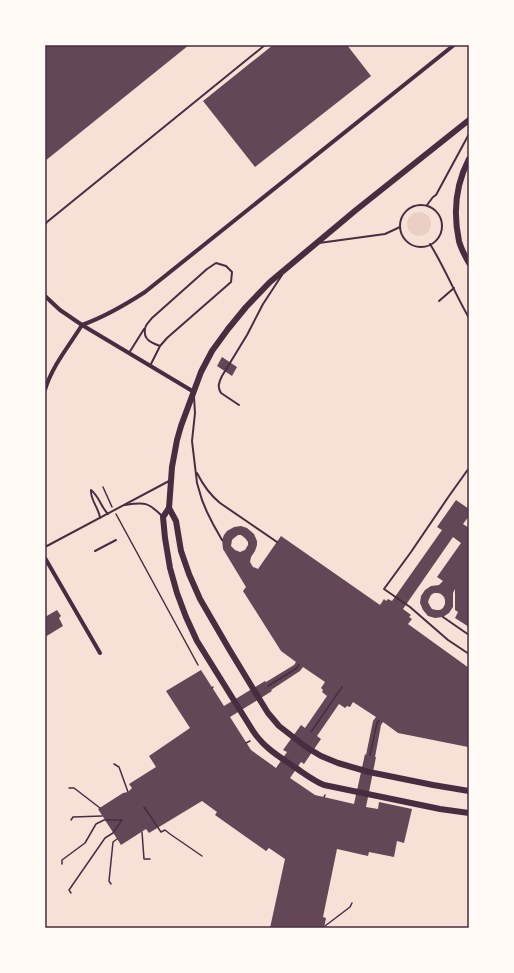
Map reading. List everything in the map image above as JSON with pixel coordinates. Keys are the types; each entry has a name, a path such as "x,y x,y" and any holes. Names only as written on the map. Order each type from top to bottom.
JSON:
{"main road":[{"path":"469,120 356,210 270,282 228,329 207,359 179,433 170,480 169,508 176,521 181,551 188,574 200,599 252,688 268,713 279,726 306,747 325,758 338,763 369,772 469,791"},
{"path":"469,160 458,188 456,219 462,248 469,264"},
{"path":"169,508 163,517 167,554 180,604 192,631 253,731 264,745 324,785 440,809 469,813"}],"street":[{"path":"45,390 52,371 82,325 103,317 145,292 454,45"},
{"path":"45,296 60,310 82,325 194,392"},
{"path":"45,558 100,653"}],"lane":[{"path":"45,225 265,45"},
{"path":"427,205 436,195 469,134"},
{"path":"427,205 439,216 442,229 436,240 430,244 417,246 405,240 400,227 401,220 409,209 416,206 427,205"},
{"path":"315,244 385,234 400,227"},
{"path":"430,244 469,318"},
{"path":"129,353 152,318 216,263 226,266 232,272 231,282 167,338 160,346 150,366"},
{"path":"239,405 221,393 218,386 222,376 264,304 287,268"},
{"path":"439,301 454,288"},
{"path":"145,328 145,336 151,343 160,346"},
{"path":"194,392 195,413 192,441 197,484 202,500 222,540"},
{"path":"469,468 448,496 384,590 410,607 448,640 469,654"},
{"path":"196,472 201,483 220,503 277,542"},
{"path":"45,548 170,480"},
{"path":"100,518 99,511 91,495 91,490 108,514"},
{"path":"122,506 144,503 154,508 163,517"},
{"path":"95,551 116,540"},
{"path":"442,617 469,635"}],"path":[{"path":"103,487 198,665"},
{"path":"268,686 297,668 299,664"},
{"path":"311,732 342,687"},
{"path":"370,756 377,723 379,720"},
{"path":"246,743 250,741"},
{"path":"114,764 119,767 128,792"},
{"path":"69,788 74,788 100,808"},
{"path":"144,807 161,832 166,830 202,856"},
{"path":"71,820 73,817 102,816"},
{"path":"62,864 62,860 85,843 96,824 104,820 122,820 113,833 105,838 69,890 71,893"},
{"path":"142,832 144,859 150,860"},
{"path":"111,884 109,881 113,842 117,839"},
{"path":"325,926 350,907 352,903"}],"shaded area":[{"path":"419,212 428,215 431,224 428,233 419,236 410,233 407,224 410,215"}],"building":[{"path":"45,45 189,45 45,161"},
{"path":"273,45 347,45 371,76 255,167 203,101"},
{"path":"222,357 237,367 232,376 217,366"},
{"path":"456,500 469,509 469,516 463,524 469,528 469,627 455,618 458,612 455,610 455,589 453,593 453,607 449,613 443,617 435,618 428,616 420,603 421,596 425,590 431,586 439,585 443,581 437,577 461,543 453,537 403,609 411,615 409,617 412,619 408,624 469,668 469,746 398,733 383,722 381,725 366,807 378,809 379,802 412,809 404,843 397,841 394,857 369,852 368,856 337,849 323,917 326,918 324,928 270,928 285,859 269,848 266,851 215,815 217,812 202,801 149,833 146,829 121,845 98,809 123,793 128,792 132,788 129,784 156,767 149,756 190,728 166,691 201,670 224,706 294,665 296,662 281,651 243,591 246,587 223,549 222,540 227,531 234,527 241,526 247,528 254,534 257,545 250,562 253,567 258,569 281,536 380,605 384,599 386,601 388,599 392,601 442,530 437,527","holes":["238,535 241,535 248,542 248,545 245,550 240,552 231,546 232,540","438,593 444,597 445,604 443,608 440,610 432,609 428,602 431,595","303,667 325,682 321,688 323,690 322,692 327,696 305,728 301,725 283,750 287,752 276,768 251,750 230,717 272,691 271,690 300,671","353,702 376,717 373,721 354,804 315,795 290,778 301,762 304,764 321,739 317,736 339,704 345,708 347,706 350,707"]},
{"path":"57,610 61,616 59,618 63,626 45,637 45,617"}]}
